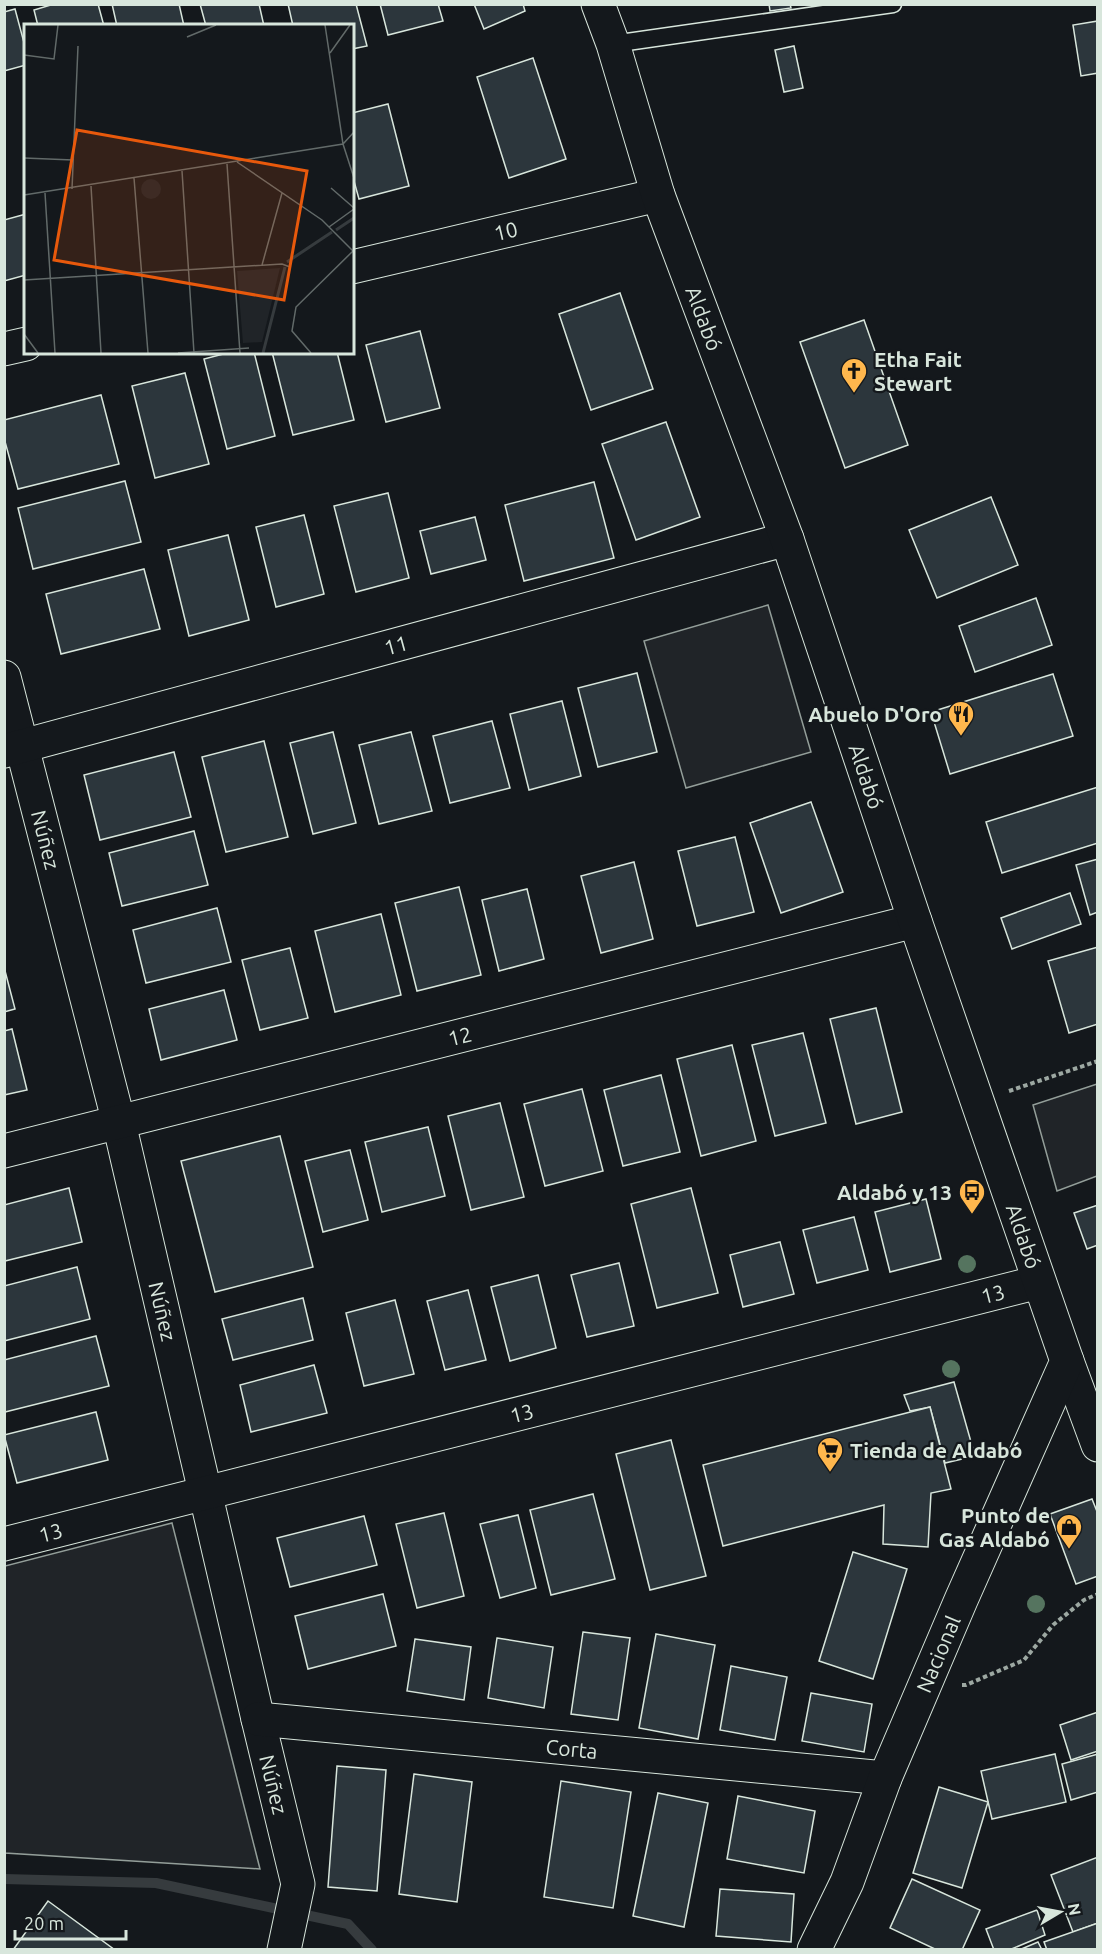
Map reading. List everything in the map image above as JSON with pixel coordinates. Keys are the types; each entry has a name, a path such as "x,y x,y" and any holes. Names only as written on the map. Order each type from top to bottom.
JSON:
{"street":[{"name":"Aldabó","path":"598,4 613,44 658,195 787,539 977,1102 1098,1445"},
{"name":"10","path":"354,267 658,195"},
{"path":"4,349 24,344"},
{"name":"11","path":"13,749 787,539"},
{"name":"Núñez","path":"4,677 13,749 119,1123 298,1884 284,1950"},
{"name":"12","path":"4,1151 915,921"},
{"name":"13","path":"4,1544 1040,1282"},
{"name":"Nacional","path":"814,1950 847,1882 885,1778 1067,1361"},
{"name":"Corta","path":"258,1719 885,1778"}],"lane":[{"path":"613,44 850,8 893,4"}],"path":[{"path":"977,1102 1098,1061"},
{"path":"966,1685 1024,1660 1053,1625 1084,1600 1098,1594"}],"shaded area":[{"path":"768,605 811,752 686,788 644,641"},
{"path":"1097,1084 1097,1176 1057,1191 1033,1105"},
{"path":"172,1523 260,1869 5,1853 5,1566"}],"building":[{"path":"54,4 98,4 103,24 38,24 34,10"},
{"path":"112,4 179,4 184,24 117,24"},
{"path":"200,4 259,4 264,24 205,24"},
{"path":"288,4 356,4 367,46 354,49 354,24 293,24"},
{"path":"380,4 438,4 443,21 388,35"},
{"path":"474,4 523,4 525,11 484,29"},
{"path":"769,4 790,4 791,8 770,11"},
{"path":"15,9 24,43 24,66 4,71 4,12"},
{"path":"1098,21 1098,73 1081,76 1073,25"},
{"path":"794,46 803,88 784,92 775,50"},
{"path":"533,58 566,159 509,178 477,77"},
{"path":"388,104 409,186 359,199 354,181 354,112"},
{"path":"24,215 24,276 4,281 4,220"},
{"path":"620,293 653,389 591,410 559,314"},
{"name":"Etha Fait Stewart","path":"864,320 908,445 845,468 800,342"},
{"path":"420,331 440,408 386,422 366,345"},
{"path":"223,354 254,354 275,436 227,449 204,359"},
{"path":"273,354 338,354 354,420 293,435"},
{"path":"185,373 209,464 155,478 132,386"},
{"path":"101,395 119,464 18,489 4,438 4,420"},
{"path":"666,422 700,517 636,540 602,444"},
{"path":"125,481 141,542 33,569 18,508"},
{"path":"594,482 614,558 524,581 505,505"},
{"path":"388,493 409,578 356,592 334,506"},
{"path":"991,497 1018,565 937,598 909,530"},
{"path":"304,515 324,594 276,607 256,527"},
{"path":"475,517 486,560 431,574 420,531"},
{"path":"228,535 249,620 189,636 168,550"},
{"path":"144,569 160,629 61,654 46,594"},
{"path":"1036,598 1052,645 975,672 959,626"},
{"path":"637,673 657,752 598,767 578,688"},
{"path":"1053,674 1073,736 950,774 931,712"},
{"path":"562,701 581,776 529,790 510,714"},
{"path":"492,721 510,788 450,803 433,736"},
{"path":"333,732 356,823 313,834 290,743"},
{"path":"411,732 432,811 379,824 359,745"},
{"path":"264,741 288,837 226,852 202,757"},
{"path":"174,752 191,817 100,840 84,775"},
{"path":"1098,787 1098,843 1002,873 986,822"},
{"path":"811,802 843,892 781,913 750,823"},
{"path":"194,831 208,885 122,906 109,853"},
{"path":"735,837 754,912 697,926 678,851"},
{"path":"1098,859 1098,912 1090,915 1076,865"},
{"path":"634,862 653,939 601,953 581,876"},
{"path":"459,887 481,975 417,991 395,903"},
{"path":"527,889 544,959 499,971 482,900"},
{"path":"1070,893 1081,924 1012,949 1001,918"},
{"path":"217,908 231,962 146,983 133,930"},
{"path":"381,914 401,995 335,1012 315,931"},
{"path":"1098,947 1098,1024 1069,1033 1048,961"},
{"path":"290,948 308,1018 260,1030 242,960"},
{"path":"4,967 15,1009 4,1012"},
{"path":"224,990 237,1040 161,1060 149,1009"},
{"path":"876,1008 902,1112 856,1124 830,1019"},
{"path":"12,1029 27,1090 4,1095 4,1031"},
{"path":"803,1033 826,1123 775,1136 752,1045"},
{"path":"732,1045 756,1141 701,1156 677,1059"},
{"path":"661,1075 680,1152 623,1166 604,1090"},
{"path":"582,1089 603,1171 545,1186 524,1104"},
{"path":"500,1103 524,1197 471,1210 448,1116"},
{"path":"428,1127 445,1196 382,1212 365,1142"},
{"path":"280,1136 313,1267 215,1292 181,1161"},
{"path":"350,1150 368,1220 323,1232 305,1161"},
{"path":"69,1188 82,1242 5,1261 4,1205"},
{"path":"691,1188 718,1293 657,1308 631,1204"},
{"path":"926,1199 941,1259 890,1272 875,1212"},
{"path":"1098,1205 1098,1245 1087,1249 1074,1213"},
{"path":"854,1217 868,1270 817,1283 803,1230"},
{"path":"780,1242 794,1294 743,1307 730,1255"},
{"path":"619,1263 634,1326 587,1337 571,1275"},
{"path":"77,1267 90,1319 4,1341 4,1286"},
{"path":"538,1275 556,1348 510,1361 491,1287"},
{"path":"468,1290 486,1360 445,1370 427,1301"},
{"path":"303,1298 313,1340 233,1360 222,1319"},
{"path":"395,1300 414,1374 364,1386 346,1313"},
{"path":"96,1336 109,1386 5,1412 4,1360"},
{"path":"314,1365 327,1413 251,1432 240,1385"},
{"path":"954,1382 975,1456 945,1463 930,1407 910,1411 904,1395"},
{"path":"930,1407 951,1489 931,1493 928,1547 883,1544 884,1505 723,1546 703,1465"},
{"path":"96,1412 108,1460 17,1483 4,1435"},
{"path":"671,1440 706,1576 650,1590 616,1454"},
{"path":"593,1494 615,1579 551,1595 530,1510"},
{"path":"1092,1499 1098,1514 1098,1576 1076,1584 1050,1514"},
{"path":"444,1513 464,1596 417,1608 396,1524"},
{"path":"518,1515 536,1588 500,1598 480,1524"},
{"path":"364,1516 377,1565 290,1587 277,1538"},
{"path":"853,1552 907,1569 873,1679 819,1661"},
{"path":"383,1594 396,1646 308,1669 295,1616"},
{"path":"583,1632 630,1638 618,1720 571,1714"},
{"path":"656,1634 715,1645 698,1739 639,1728"},
{"path":"497,1638 553,1647 544,1708 488,1698"},
{"path":"415,1639 471,1647 464,1700 407,1691"},
{"path":"731,1666 787,1677 775,1740 720,1730"},
{"path":"811,1693 872,1704 864,1752 802,1741"},
{"path":"1098,1712 1098,1751 1071,1760 1060,1725"},
{"path":"1055,1754 1066,1802 992,1819 981,1771"},
{"path":"1098,1754 1098,1792 1071,1800 1062,1764"},
{"path":"337,1766 386,1770 377,1891 328,1887"},
{"path":"414,1774 472,1782 457,1902 399,1894"},
{"path":"561,1781 631,1792 613,1908 544,1897"},
{"path":"939,1787 988,1802 962,1888 913,1873"},
{"path":"658,1793 708,1803 684,1927 633,1916"},
{"path":"738,1796 815,1811 804,1873 727,1859"},
{"path":"1098,1857 1098,1923 1073,1932 1051,1875"},
{"path":"912,1879 980,1910 962,1950 937,1950 890,1928"},
{"path":"720,1889 794,1894 791,1942 716,1936"},
{"path":"48,1901 115,1950 13,1950"},
{"path":"1037,1910 1045,1935 1009,1950 994,1950 986,1929"},
{"path":"1098,1923 1098,1950 1047,1950 1044,1942"},
{"path":"1038,1942 1042,1950 1019,1950"}],"waterway":[{"path":"4,1879 156,1883 348,1924 372,1950"}],"place":[{"name":"Etha Fait Stewart","path":"854,394"},
{"name":"Abuelo D'Oro","path":"961,737"},
{"name":"Aldabó y 13","path":"972,1215"},
{"name":"Tienda de Aldabó","path":"830,1473"},
{"name":"Punto de Gas Aldabó","path":"1069,1550"}]}
